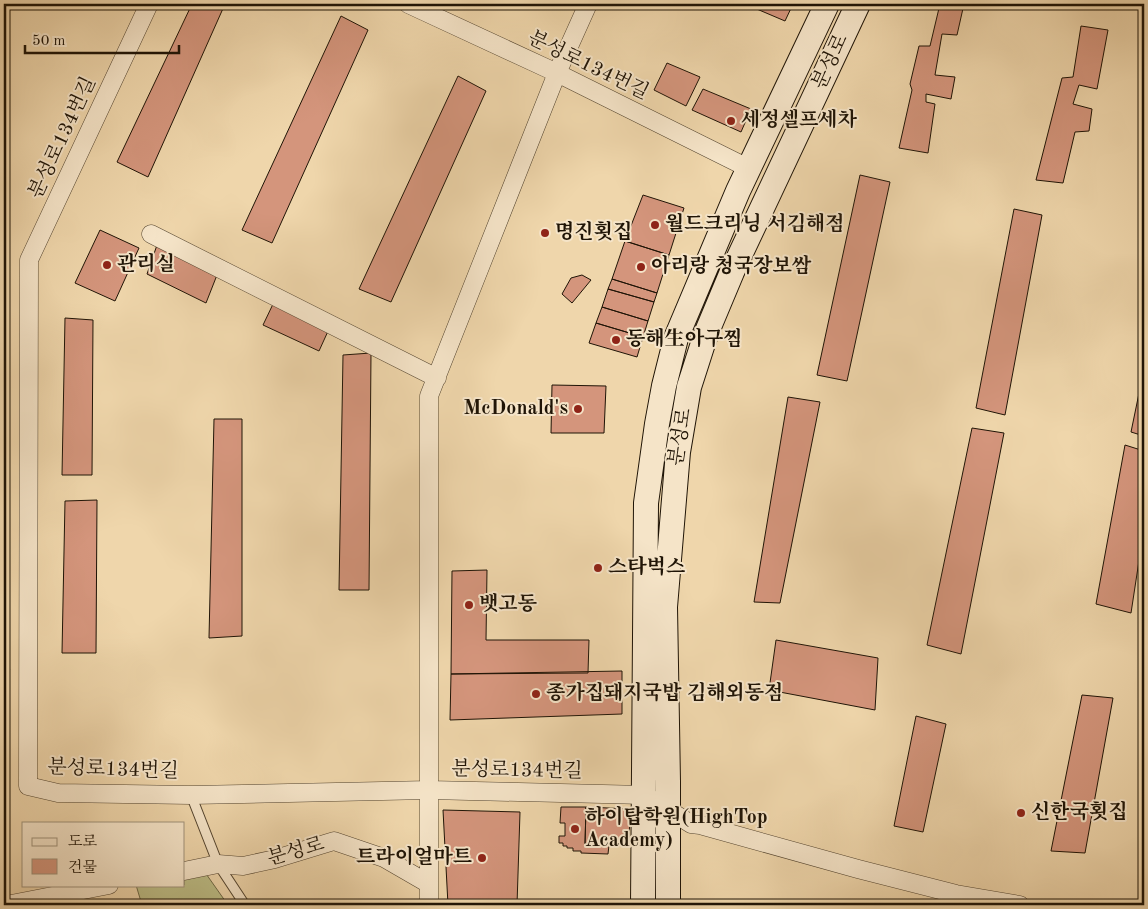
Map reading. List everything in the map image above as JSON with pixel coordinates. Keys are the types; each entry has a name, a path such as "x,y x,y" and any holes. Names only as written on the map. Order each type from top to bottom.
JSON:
{"main road":[{"name":"분성로","path":"643,905 646,503 664,386 676,338 748,168 827,4"},
{"name":"분성로","path":"668,905 665,608 678,452 689,387 706,334 732,272 858,4"}],"street":[{"name":"분성로134번길","path":"149,4 29,260 28,786 58,793 191,794 428,790 645,795"},
{"name":"분성로134번길","path":"408,4 557,73 748,168"},
{"path":"429,905 429,396 557,73 588,4"},
{"path":"151,234 437,378"},
{"path":"645,795 690,824 956,894 1020,905"},
{"name":"분성로","path":"185,871 218,864 243,866 275,860 334,841 384,858 429,884"},
{"path":"6,905 104,886"}],"lane":[{"path":"191,794 218,864 245,905"}],"green space":[{"path":"197,861 228,905 142,905 136,886 185,886 185,862"}],"building":[{"path":"192,4 225,4 148,177 117,162"},
{"path":"745,4 793,4 785,21"},
{"path":"940,4 964,4 957,35 942,34 935,75 955,77 951,99 926,94 926,102 935,104 928,153 899,148 912,90 910,84 919,46 930,46"},
{"path":"341,16 368,30 272,243 242,230"},
{"path":"1081,26 1108,30 1097,89 1079,85 1073,104 1092,109 1089,131 1075,132 1063,183 1036,180 1062,78 1073,77"},
{"path":"667,63 700,77 686,106 654,90"},
{"path":"458,76 486,91 391,302 359,289"},
{"name":"세정셀프세차","path":"703,89 751,109 741,132 692,110"},
{"path":"860,175 890,182 847,381 817,375"},
{"name":"월드크리닝 서김해점","path":"643,195 684,208 669,255 625,241"},
{"path":"1014,209 1042,215 1005,415 976,408"},
{"name":"관리실","path":"100,230 139,248 115,301 75,283"},
{"name":"아리랑 청국장보쌈","path":"625,241 669,255 657,293 612,279"},
{"path":"157,245 217,275 206,303 147,274"},
{"path":"582,275 591,280 572,303 562,294 571,278"},
{"path":"612,279 657,293 654,302 608,289"},
{"path":"608,289 654,302 648,321 602,307"},
{"path":"274,302 329,329 319,351 263,325"},
{"path":"602,307 648,321 643,337 596,323"},
{"path":"65,318 93,320 92,475 62,475"},
{"name":"동해生아구찜","path":"596,323 643,337 637,357 589,343"},
{"path":"371,353 369,590 339,590 343,355"},
{"path":"1144,369 1144,436 1131,432"},
{"name":"McDonald's","path":"552,385 606,386 604,433 551,433"},
{"path":"788,397 820,402 780,603 754,602"},
{"path":"214,419 242,419 242,636 209,638"},
{"path":"972,428 1004,433 961,654 927,645"},
{"path":"1125,445 1144,451 1144,528 1131,613 1096,604"},
{"path":"97,500 96,653 62,653 65,501"},
{"name":"뱃고동","path":"487,570 486,640 589,640 588,673 451,674 452,571"},
{"path":"776,640 878,658 875,710 769,690"},
{"name":"종가집돼지국밥 김해외동점","path":"622,671 622,714 450,720 451,674"},
{"path":"1082,695 1113,698 1085,853 1051,851"},
{"path":"916,716 946,724 923,832 894,826"},
{"name":"하이탑학원(HighTop Academy)","path":"561,807 586,807 585,844 609,845 608,854 581,853 581,851 573,851 573,848 567,848 567,846 563,846 563,843 559,843 559,836 565,836 565,823 560,823"},
{"path":"586,807 630,809 629,846 585,844"},
{"name":"트라이얼마트","path":"443,810 520,812 517,905 448,905"},
{"path":"1144,887 1144,905 1141,905"}],"place":[{"name":"세정셀프세차","path":"731,121"},
{"name":"월드크리닝 서김해점","path":"655,225"},
{"name":"명진횟집","path":"545,233"},
{"name":"관리실","path":"107,265"},
{"name":"아리랑 청국장보쌈","path":"641,267"},
{"name":"동해生아구찜","path":"616,340"},
{"name":"McDonald's","path":"578,409"},
{"name":"스타벅스","path":"598,568"},
{"name":"뱃고동","path":"469,605"},
{"name":"종가집돼지국밥 김해외동점","path":"536,694"},
{"name":"신한국횟집","path":"1021,813"},
{"name":"하이탑학원(HighTop Academy)","path":"575,829"},
{"name":"트라이얼마트","path":"482,858"}]}
